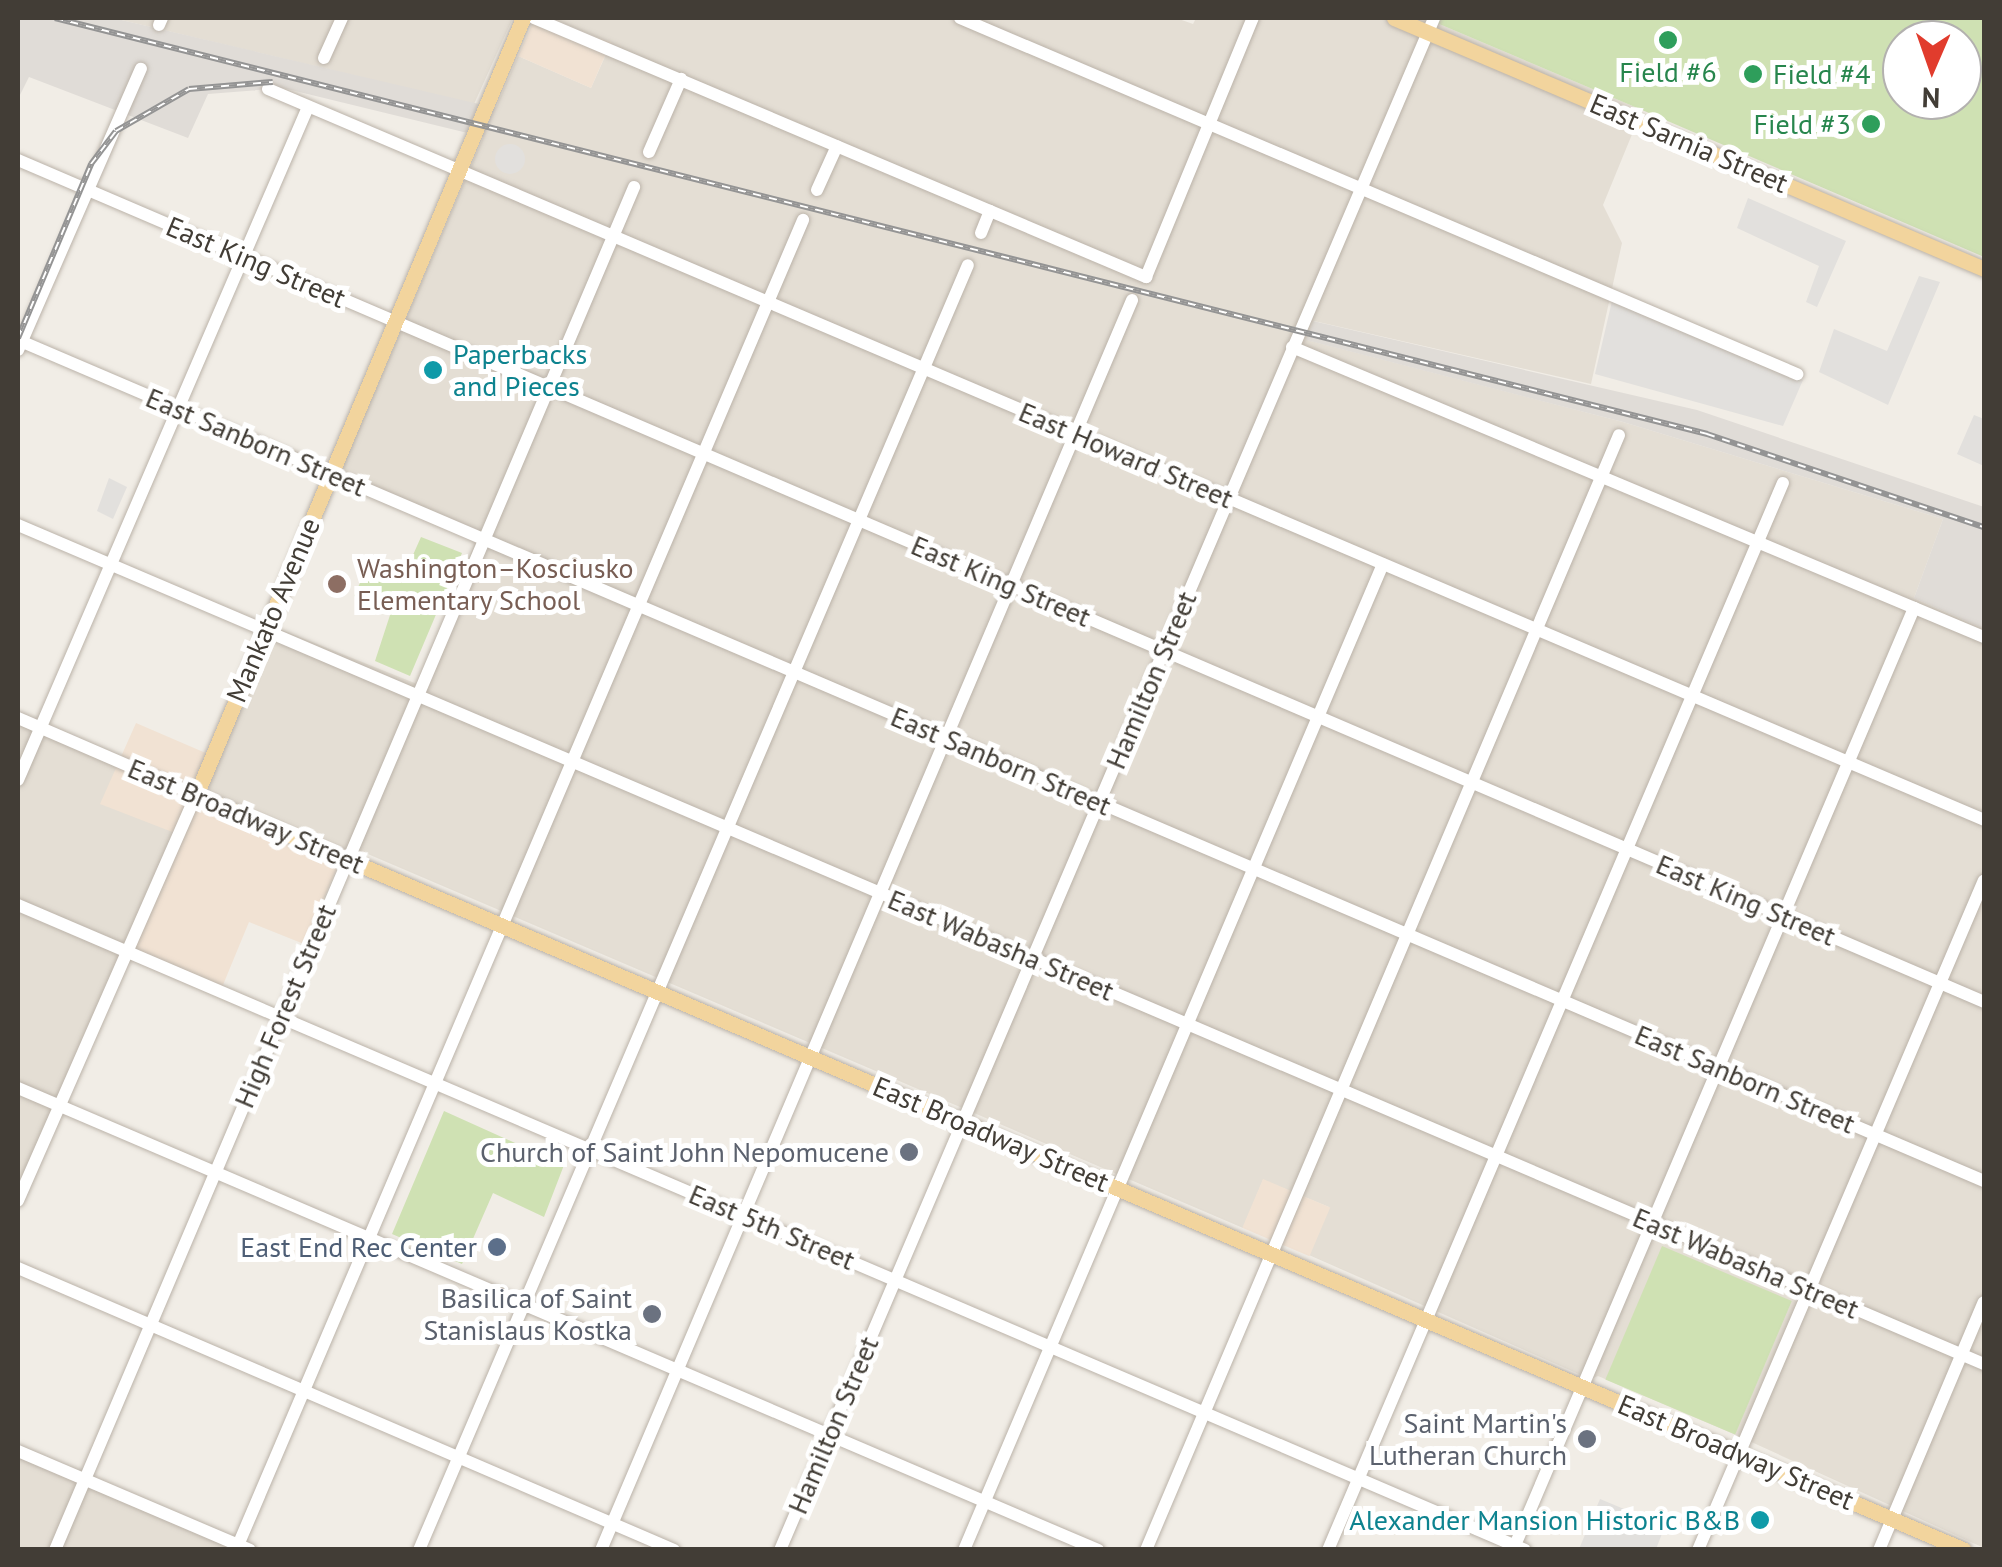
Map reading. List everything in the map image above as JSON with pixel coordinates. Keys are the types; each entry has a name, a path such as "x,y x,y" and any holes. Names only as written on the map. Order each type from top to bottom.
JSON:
{"main road":[{"name":"Mankato Avenue","path":"196,794 523,18"},
{"name":"East Sarnia Street","path":"1394,18 1430,24 1984,269"},
{"name":"East Broadway Street","path":"196,794 1964,1550"}],"street":[{"path":"324,58 342,18"},
{"path":"534,18 1146,276 1207,121 1253,18"},
{"path":"960,18 1797,374"},
{"name":"Hamilton Street","path":"780,1550 1430,24"},
{"path":"19,344 141,69"},
{"path":"649,152 681,79"},
{"name":"East Howard Street","path":"268,89 1984,820"},
{"path":"18,780 308,106"},
{"path":"817,190 837,146"},
{"name":"East King Street","path":"18,160 1984,1002"},
{"name":"High Forest Street","path":"54,1550 634,187"},
{"path":"981,232 990,211"},
{"path":"18,1451 241,1548 301,1390 804,220"},
{"path":"419,1550 586,1148 968,265"},
{"path":"600,1550 1132,300"},
{"name":"East Sanborn Street","path":"19,344 178,408 1252,871 1984,1181"},
{"path":"1292,347 1984,637"},
{"path":"1146,1550 1620,435"},
{"path":"1328,1550 1783,483"},
{"name":"East Wabasha Street","path":"18,526 1984,1364"},
{"path":"964,1550 1383,564"},
{"path":"1518,1548 1582,1386 1914,608"},
{"name":"East Broadway Street","path":"18,718 196,794"},
{"name":"Mankato Avenue","path":"18,1200 196,794"},
{"path":"1698,1550 1984,880"},
{"name":"East 5th Street","path":"18,905 1518,1548"},
{"path":"18,1088 830,1432 1098,1550"},
{"path":"18,1268 674,1550"},
{"path":"1879,1550 1984,1302"}],"shaded area":[{"path":"18,18 113,18 496,108 484,137 283,88 208,94 188,138 29,77 18,99"},
{"path":"113,18 513,18 474,104"},
{"path":"535,18 611,42 591,88 518,56"},
{"path":"551,18 1176,18 1193,24 1196,18 1425,18 1642,110 1603,205 1622,243 1591,384 1314,321 1307,340 1623,422 1943,519 1914,598 1984,629 1984,1548 1736,1435 1598,1376 1590,1379 1309,1255 1329,1207 1263,1180 1243,1228 349,846 340,861 189,797 262,622 417,684 479,533 340,473 518,56 591,88 611,43"},
{"path":"510,144 521,148 525,159 521,170 510,174 499,170 495,159 499,148"},
{"path":"1748,198 1846,241 1817,307 1806,302 1819,266 1737,228"},
{"path":"1919,276 1940,282 1888,405 1819,372 1834,329 1887,351"},
{"path":"1612,301 1803,380 1783,426 1595,374"},
{"path":"1313,321 1697,410 1984,507 1984,629 1914,598 1943,519 1623,422 1306,340"},
{"path":"1974,415 1984,419 1984,466 1957,454"},
{"path":"109,478 127,487 113,519 97,511"},
{"path":"18,721 118,764 175,832 18,1187"},
{"path":"136,723 208,754 189,796 340,861 304,944 249,922 218,997 124,956 175,833 100,804"},
{"path":"1263,1179 1330,1208 1309,1256 1242,1228"},
{"path":"18,1457 234,1549 18,1549"},
{"path":"1600,1499 1665,1526 1656,1549 1579,1549"}],"green space":[{"path":"1425,18 1984,18 1984,257"},
{"path":"421,537 462,553 410,676 375,661 391,612 354,596 370,561 404,575"},
{"path":"444,1111 564,1165 544,1217 493,1193 462,1264 392,1234"},
{"path":"1662,1246 1792,1301 1735,1435 1605,1379"}],"railway":[{"path":"55,18 1707,434 1984,527"},
{"path":"18,338 91,164 116,131 189,89 273,82"}],"place":[{"name":"Field #6","path":"1668,40"},
{"name":"Field #4","path":"1753,74"},
{"name":"Field #3","path":"1871,124"},
{"name":"Paperbacks and Pieces","path":"433,370"},
{"name":"Washington–Kosciusko Elementary School","path":"337,584"},
{"name":"Church of Saint John Nepomucene","path":"909,1152"},
{"name":"East End Rec Center","path":"497,1247"},
{"name":"Basilica of Saint Stanislaus Kostka","path":"652,1314"},
{"name":"Saint Martin's Lutheran Church","path":"1587,1439"},
{"name":"Alexander Mansion Historic B&B","path":"1760,1520"}]}
